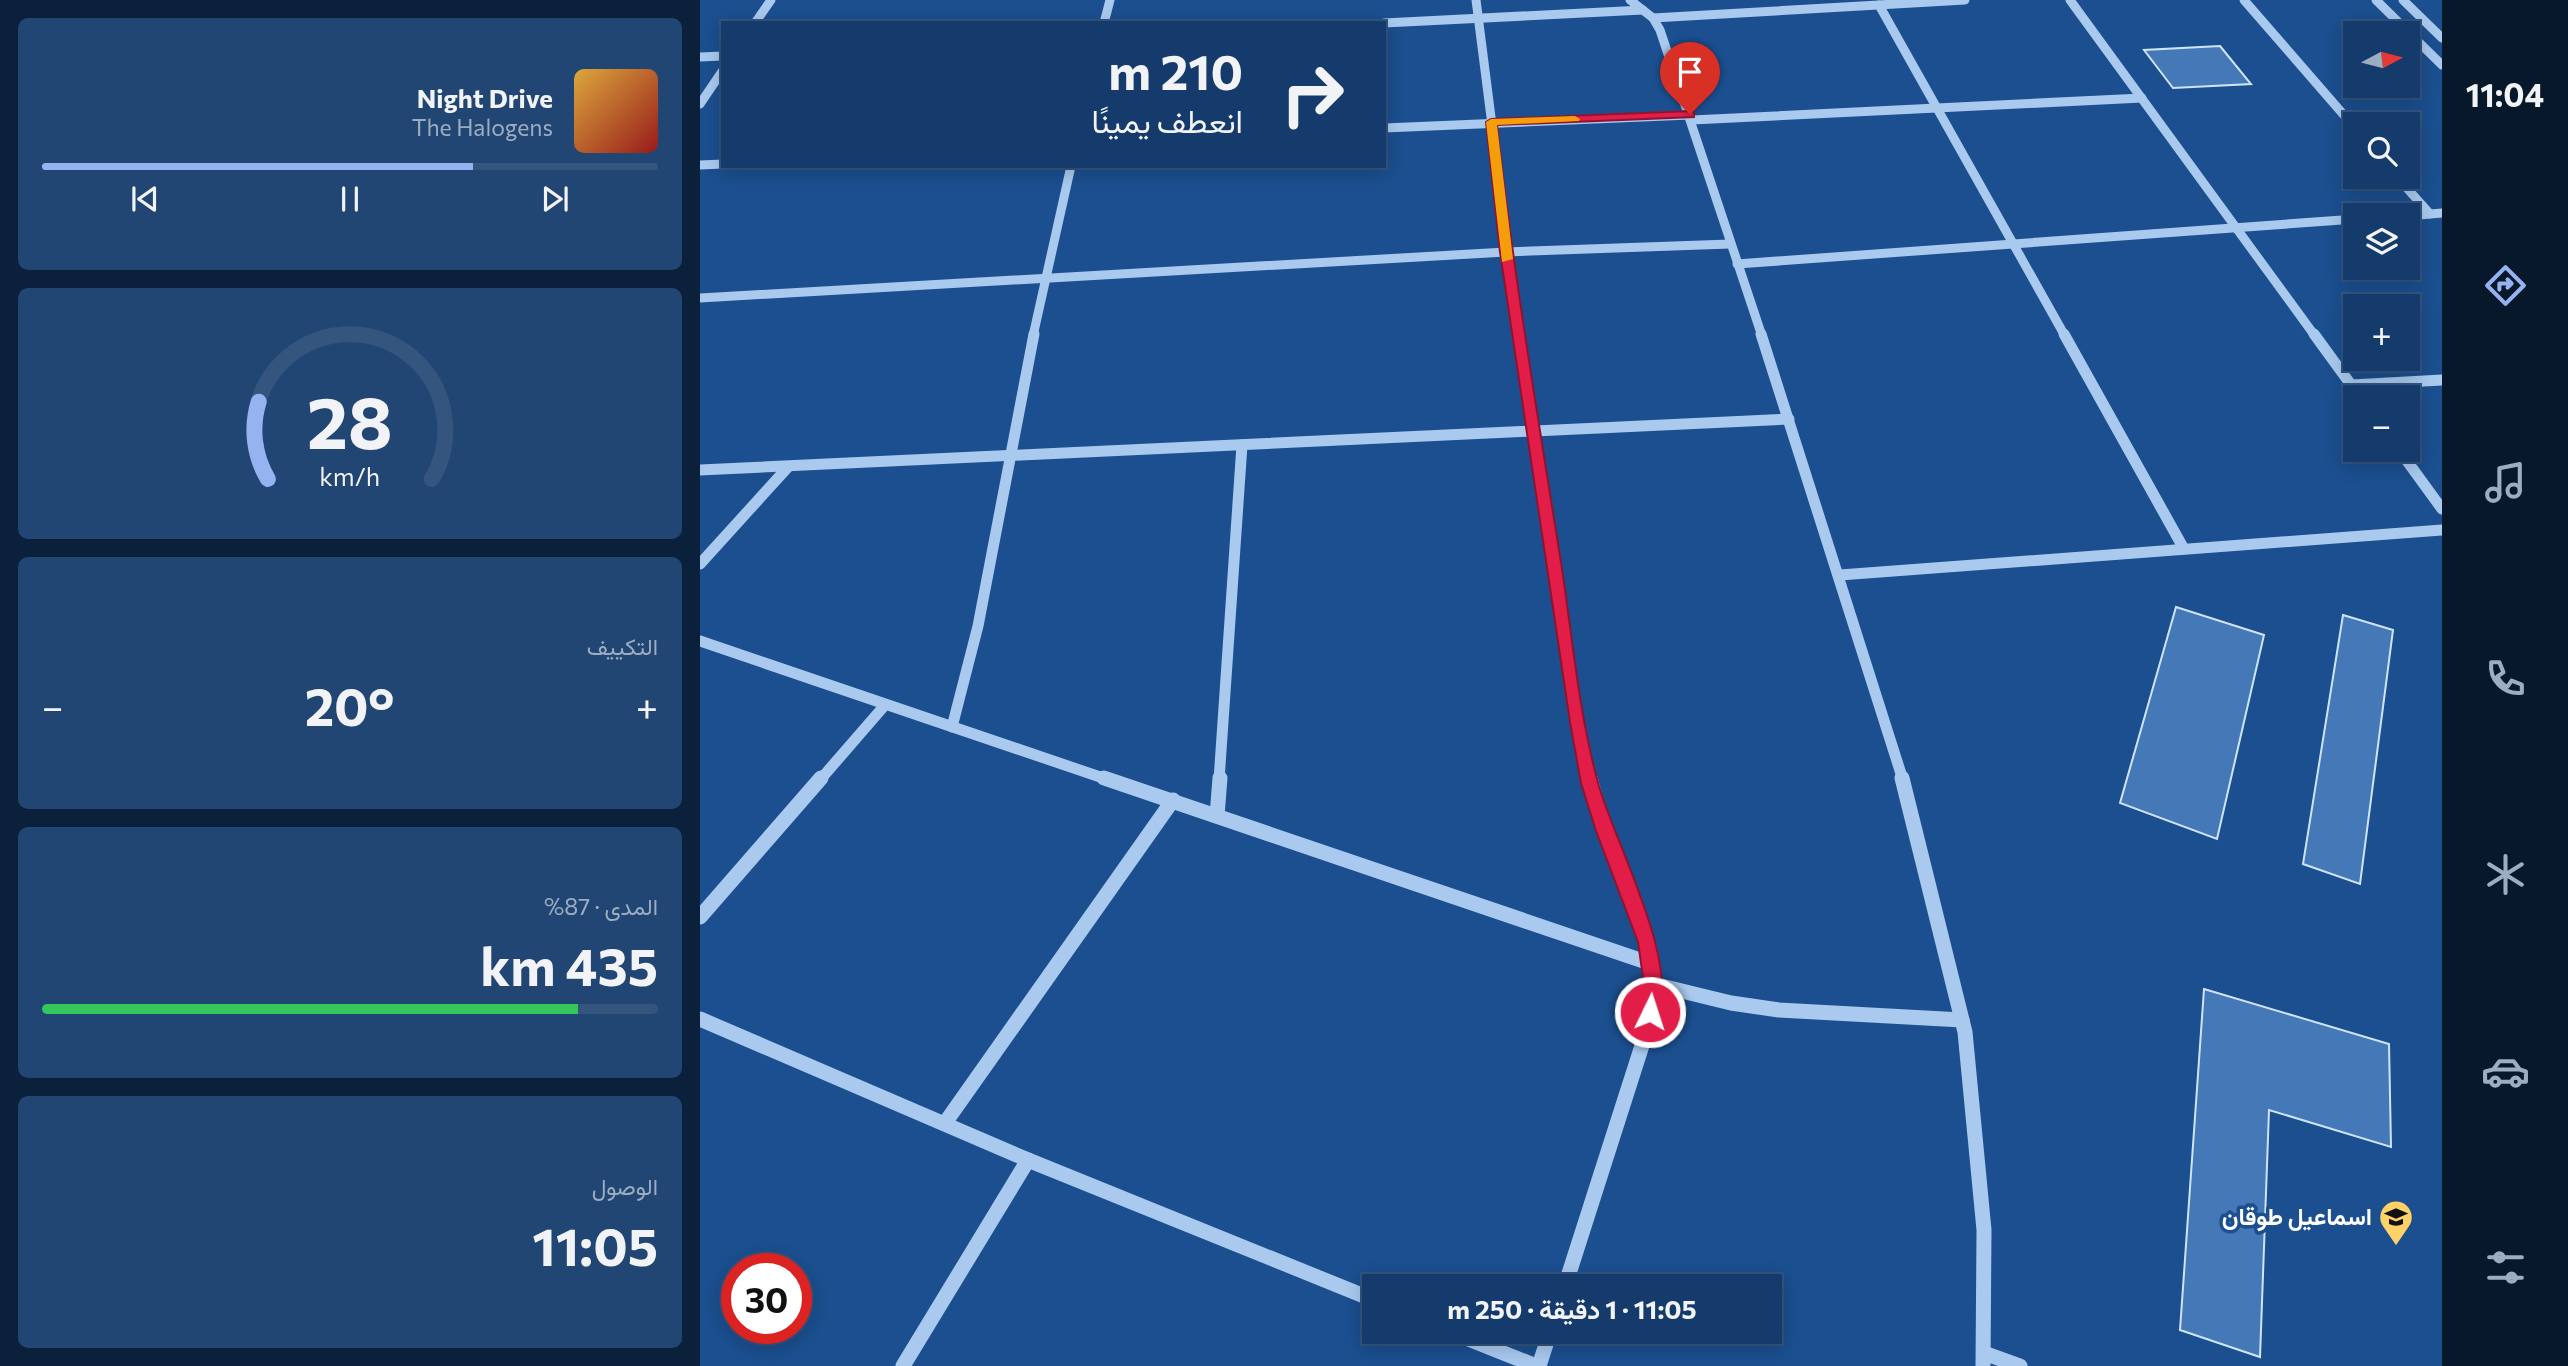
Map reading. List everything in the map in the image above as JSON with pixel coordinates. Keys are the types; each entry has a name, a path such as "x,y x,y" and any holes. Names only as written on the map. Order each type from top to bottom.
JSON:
{"street":[{"path":"756,21 771,0"},
{"path":"1105,21 1110,0"},
{"path":"1476,0 1506,252 1562,628 1590,783 1612,855 1647,942 1652,964 1653,984 1647,1030 1628,1099 1569,1274"},
{"path":"1630,0 1648,14 1660,30 1691,117 1891,735 1933,892 1962,1020 1977,1132 1983,1216 1983,1359 2020,1366"},
{"path":"1386,23 1965,0"},
{"path":"2070,0 2351,385"},
{"path":"2244,0 2343,114"},
{"path":"2376,0 2442,65"},
{"path":"2403,0 2442,38"},
{"path":"1878,5 2185,549"},
{"path":"700,57 721,55"},
{"path":"700,104 721,74"},
{"path":"1386,128 2142,98"},
{"path":"700,164 721,164"},
{"path":"952,727 982,620 1008,457 1070,168"},
{"path":"2408,189 2430,214"},
{"path":"2420,215 2442,213"},
{"path":"1737,264 2343,220"},
{"path":"700,298 1506,252 1730,243"},
{"path":"2367,385 2442,380"},
{"path":"700,470 1008,457 1532,428 1789,419"},
{"path":"1217,816 1242,444"},
{"path":"2408,462 2442,509"},
{"path":"700,564 788,467"},
{"path":"1840,575 2442,530"},
{"path":"700,641 1652,964"},
{"path":"700,917 885,705"},
{"path":"945,1123 1173,800"},
{"path":"1653,984 1731,1003 1779,1010 1962,1020"},
{"path":"700,1019 1027,1160 1362,1295"},
{"path":"903,1366 1027,1160"},
{"path":"1481,1344 1537,1366 1545,1344"}],"building":[{"path":"2220,46 2251,84 2173,88 2144,50"},
{"path":"2176,607 2264,635 2217,839 2120,803"},
{"path":"2343,615 2393,630 2360,884 2303,864"},
{"path":"2204,989 2389,1044 2391,1147 2269,1110 2260,1357 2180,1330"}],"slow traffic":[{"path":"1507,259 1491,122 1575,119"}],"place":[{"name":"اسماعيل طوقان","path":"2396,1247"}],"route":[{"path":"1650,1012 1653,984 1647,942 1612,855 1590,783 1578,722 1506,252 1491,122 1690,114"}]}
